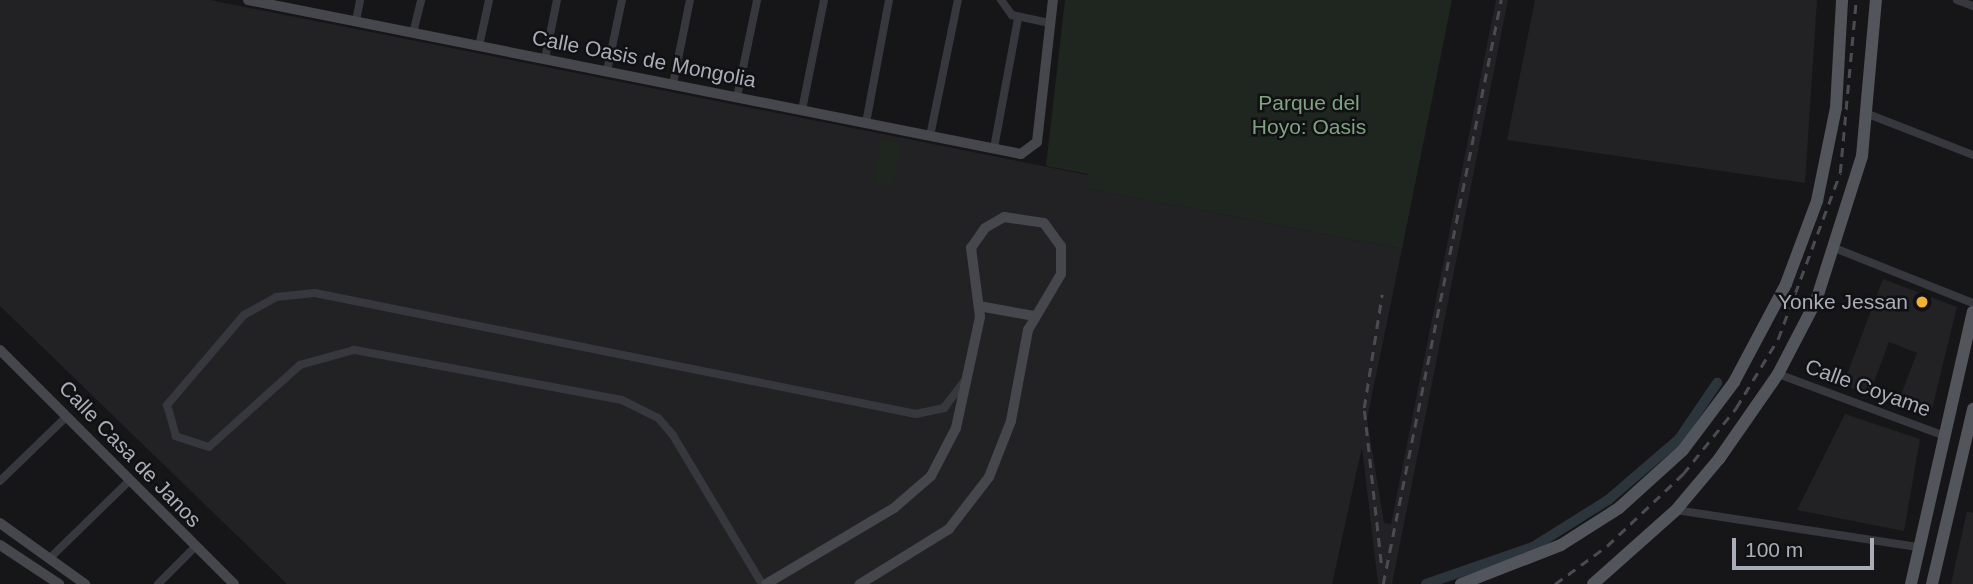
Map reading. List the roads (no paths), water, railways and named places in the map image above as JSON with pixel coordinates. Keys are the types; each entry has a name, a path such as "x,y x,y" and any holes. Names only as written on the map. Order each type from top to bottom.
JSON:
{"main road":[{"path":"1461,584 1541,555 1619,508 1683,450 1734,382 1776,306 1817,201 1836,108 1842,0"},
{"path":"1593,584 1676,510 1778,374 1836,248 1868,114 1876,0"},
{"path":"1911,584 1973,312"},
{"path":"1932,584 1969,448 1973,409"}],"street":[{"name":"Calle Oasis de Mongolia","path":"248,0 289,4 413,33 930,136 994,148 1032,151 1050,23"},
{"path":"356,21 360,0"},
{"path":"413,33 421,0"},
{"path":"479,46 489,0"},
{"path":"545,59 556,0"},
{"path":"607,71 622,0"},
{"path":"673,84 690,0"},
{"path":"737,97 757,0"},
{"path":"802,110 824,0"},
{"path":"866,123 889,0"},
{"path":"930,136 958,0"},
{"path":"1001,0 1018,18 1050,23 1053,0"},
{"path":"1957,0 1973,6"},
{"path":"994,148 1018,18"},
{"path":"1868,114 1973,155"},
{"path":"860,584 942,535 978,497 1006,439 1034,316 1058,283 1063,264 1057,237 1031,217 1004,217 975,239 969,267 979,306 968,377 950,443 917,491 764,584 673,435 647,411 622,400 354,349 300,365 209,447 176,436 167,405 244,315 276,298 305,293 916,414 944,408 968,377"},
{"path":"1836,248 1973,303"},
{"path":"979,306 1034,316"},
{"name":"Calle Casa de Janos","path":"0,351 234,584"},
{"name":"Calle Coyame","path":"1778,374 1945,436"},
{"path":"0,481 67,416"},
{"path":"49,559 129,481"},
{"path":"1676,510 1919,547"},
{"path":"0,523 85,584"},
{"path":"0,545 59,584"},
{"path":"158,584 195,547"}],"waterway":[{"path":"1426,584 1533,547 1608,500 1679,439 1717,383"}],"railway":[{"path":"1383,584 1501,0"},
{"path":"1555,584 1607,546 1683,474 1736,408 1778,339 1840,173 1856,0"},
{"path":"1381,563 1364,408 1382,294"}],"place":[{"name":"Yonke Jessan","path":"1922,302"}],"park label":[{"name":"Parque del Hoyo: Oasis","path":"1309,115"}]}
